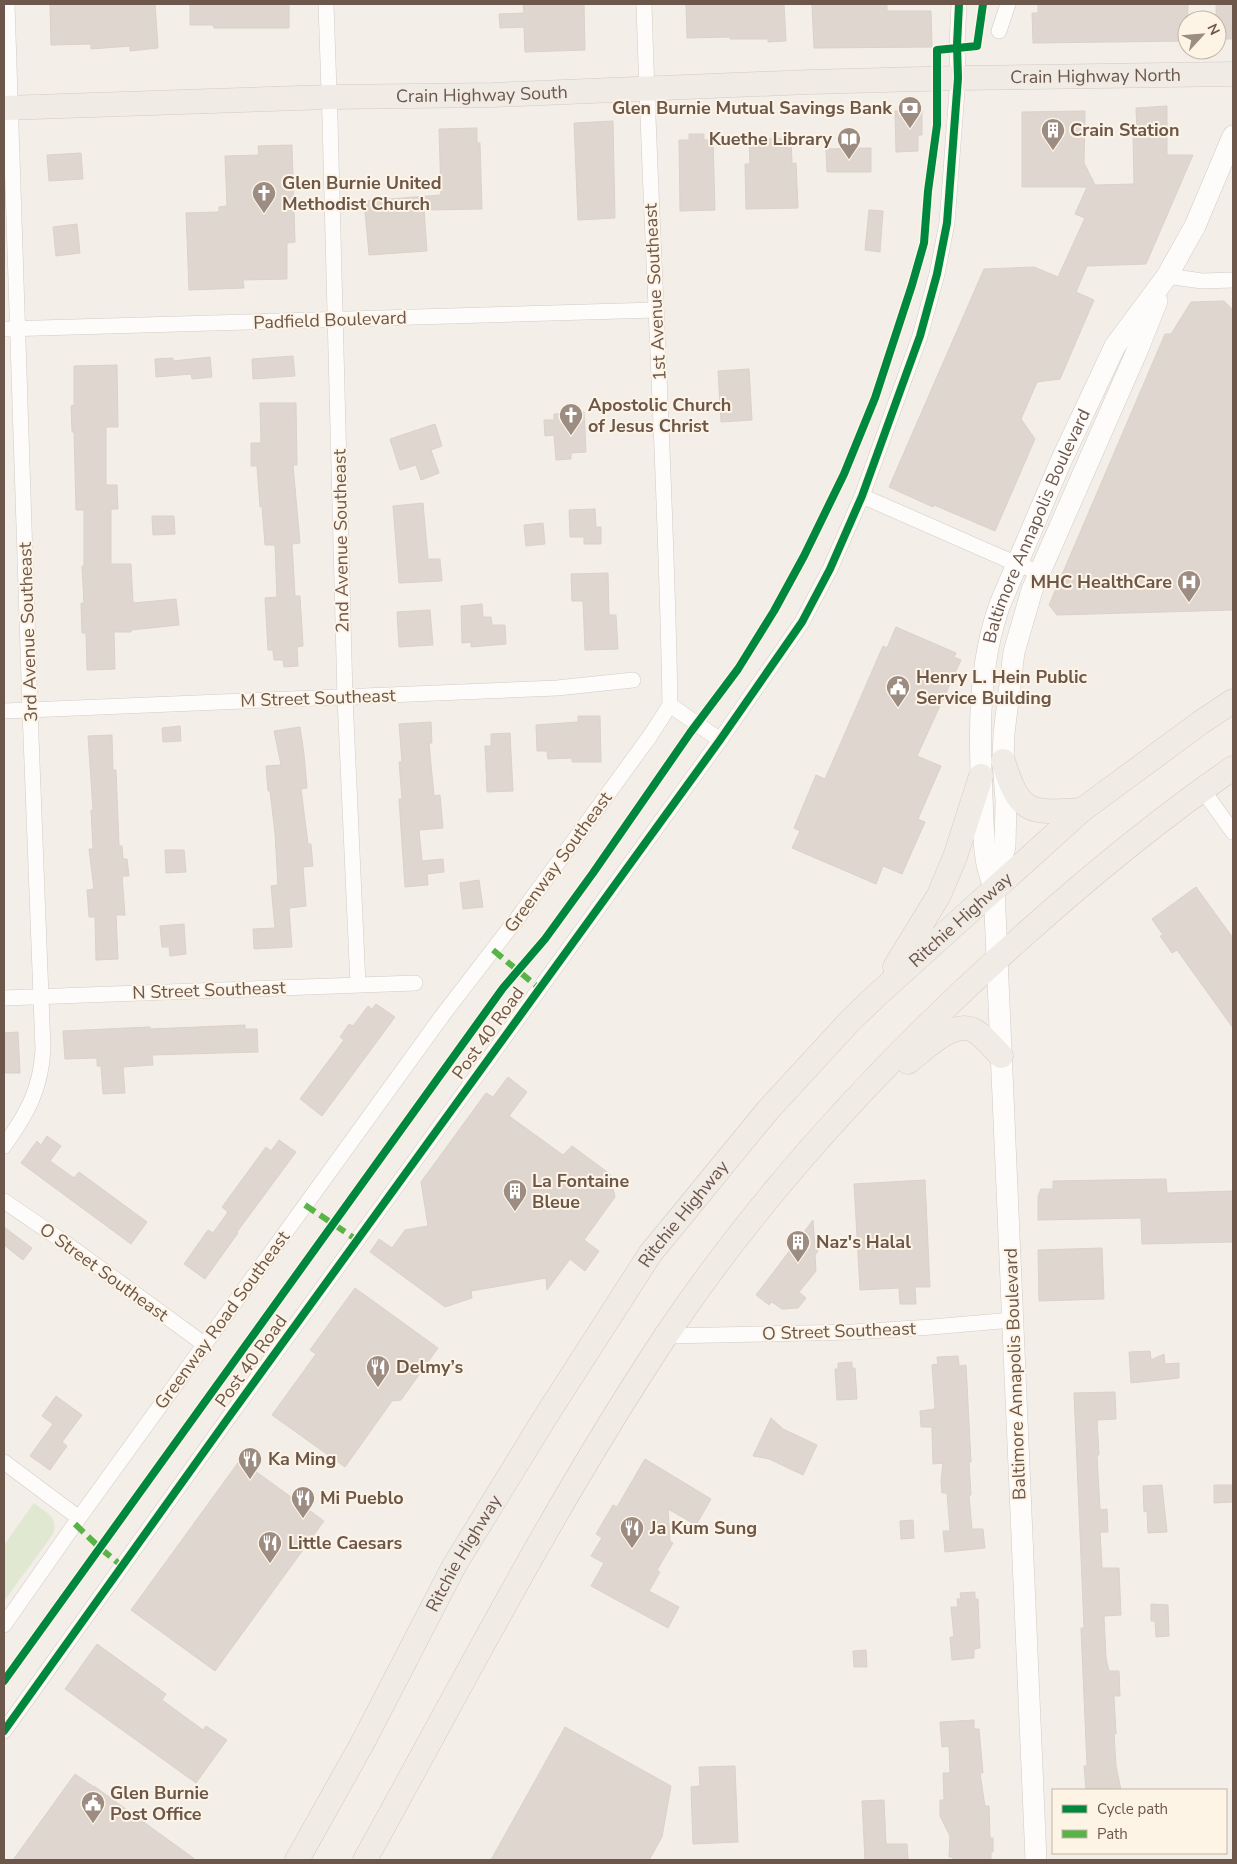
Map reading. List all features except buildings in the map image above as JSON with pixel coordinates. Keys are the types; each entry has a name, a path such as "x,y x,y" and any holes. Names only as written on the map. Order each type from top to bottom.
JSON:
{"main road":[{"name":"Crain Highway North","path":"958,78 1233,74"},
{"name":"Crain Highway South","path":"7,108 493,95 958,78"},
{"name":"Baltimore Annapolis Boulevard","path":"1036,1860 994,888 986,860 981,776 982,691 987,651 994,622 1016,564 1060,461 1115,346 1167,276 1195,226 1233,136"},
{"name":"Baltimore Annapolis Boulevard","path":"994,888 1005,846 1004,733 1014,652 1032,590 1138,351 1167,276"},
{"name":"Ritchie Highway","path":"296,1860 362,1744 454,1566 536,1431 650,1254 768,1110 850,1021 877,995 1082,810 1233,701"},
{"path":"1003,761 1011,785 1017,797 1025,806 1045,812 1082,810"},
{"path":"365,1860 578,1477 666,1336 738,1236 840,1115 935,1018 997,960 1120,852 1202,789 1233,768"},
{"path":"877,995 939,895 955,857 981,776"},
{"path":"840,1115 949,1031 962,1028 975,1031 1001,1056"}],"street":[{"name":"3rd Avenue Southeast","path":"4,1146 28,1110 42,1070 43,1049 30,710 11,329 7,108 8,4"},
{"name":"2nd Avenue Southeast","path":"326,4 345,697 358,985"},
{"name":"1st Avenue Southeast","path":"644,4 670,705"},
{"name":"Post 40 Road","path":"4,1731 720,740 802,622 830,569 862,496 920,336 937,274 946,223 958,78 956,45 959,4"},
{"path":"999,31 1008,4"},
{"path":"1167,276 1202,280 1233,280"},
{"name":"Padfield Boulevard","path":"11,329 656,310"},
{"path":"862,496 1016,564 1040,572"},
{"name":"M Street Southeast","path":"4,711 557,688 633,680"},
{"path":"670,705 720,740"},
{"name":"Greenway Southeast","path":"442,1016 522,912 650,736 670,705"},
{"path":"1202,789 1233,832"},
{"name":"N Street Southeast","path":"4,998 415,983"},
{"name":"Greenway Road Southeast","path":"4,1625 204,1344 442,1016"},
{"name":"O Street Southeast","path":"4,1201 64,1242 204,1344"},
{"name":"O Street Southeast","path":"666,1336 854,1332 932,1328 1012,1320"},
{"path":"4,1462 79,1518"}],"green space":[{"path":"34,1503 53,1519 53,1534 4,1601 4,1545"}],"marked path":[{"path":"493,950 539,988"},
{"path":"305,1205 357,1240"},
{"path":"75,1524 122,1566"}],"cycle path":[{"path":"4,1731 226,1421 720,740 802,622 830,569 862,496 920,336 937,274 947,223 958,78 959,4"},
{"path":"4,1681 503,988 545,939 593,873 690,733 738,669 774,611 804,556 844,474 875,398 912,285 924,243 928,191 937,125 937,50 977,46 983,4"}],"place":[{"name":"Glen Burnie Mutual Savings Bank","path":"910,129"},
{"name":"Crain Station","path":"1053,151"},
{"name":"Kuethe Library","path":"849,160"},
{"name":"Glen Burnie United Methodist Church","path":"264,214"},
{"name":"Apostolic Church of Jesus Christ","path":"571,436"},
{"name":"MHC HealthCare","path":"1189,603"},
{"name":"Henry L. Hein Public Service Building","path":"898,708"},
{"name":"La Fontaine Bleue","path":"515,1212"},
{"name":"Naz's Halal","path":"798,1263"},
{"name":"Delmy’s","path":"378,1388"},
{"name":"Ka Ming","path":"250,1480"},
{"name":"Mi Pueblo","path":"303,1519"},
{"name":"Ja Kum Sung","path":"632,1549"},
{"name":"Little Caesars","path":"270,1564"},
{"name":"Glen Burnie Post Office","path":"93,1824"}]}
